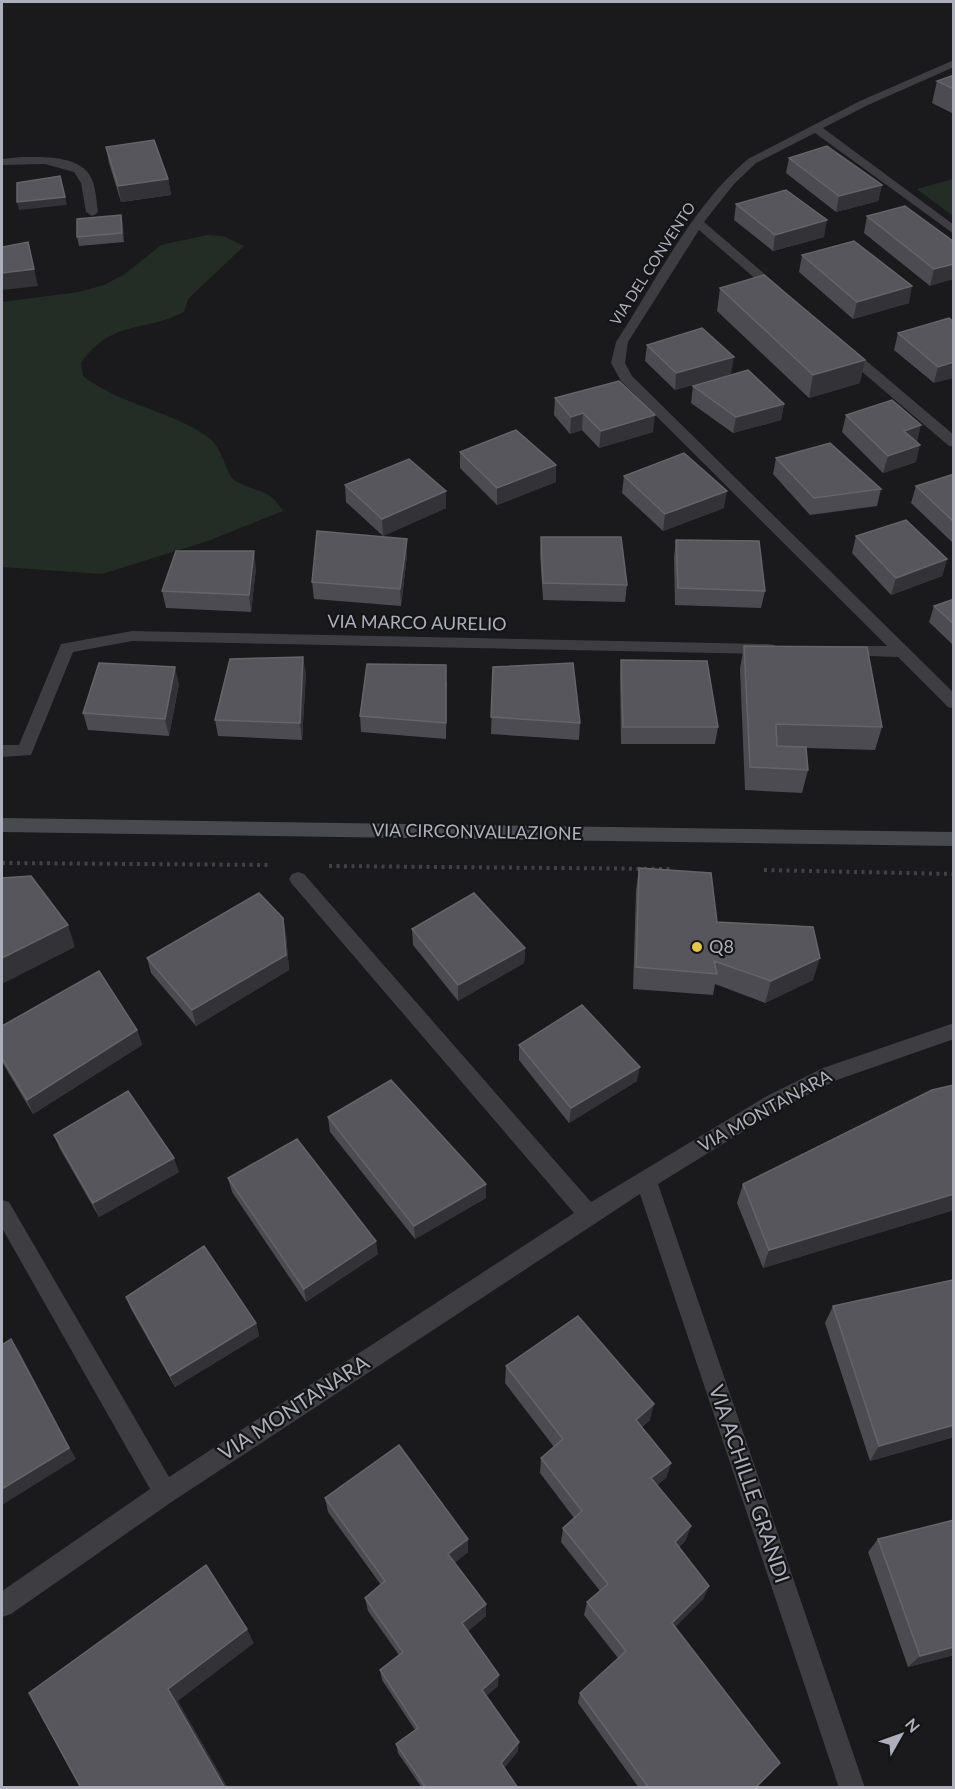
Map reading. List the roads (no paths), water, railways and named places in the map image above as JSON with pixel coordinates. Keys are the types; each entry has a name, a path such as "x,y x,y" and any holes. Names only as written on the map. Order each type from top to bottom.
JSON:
{"main road":[{"name":"VIA CIRCONVALLAZIONE","path":"2,825 954,839"}],"street":[{"name":"VIA DEL CONVENTO","path":"902,652 626,378 618,363 622,342 698,224 741,169 752,161 901,85 954,63"},
{"path":"816,128 954,231"},
{"path":"2,162 61,163 75,168 84,175 92,212"},
{"path":"698,224 786,299"},
{"path":"839,344 954,442"},
{"name":"VIA MARCO AURELIO","path":"2,751 25,751 66,648 132,636 784,650"},
{"path":"831,651 902,652 954,704"},
{"path":"298,879 589,1215"},
{"name":"VIA MONTANARA","path":"2,1605 165,1493 589,1215 765,1107 830,1074 954,1031"},
{"name":"VIA ACHILLE GRANDI","path":"646,1180 852,1788"},
{"path":"2,1209 165,1493"}],"place":[{"name":"Q8","path":"697,947"}]}
